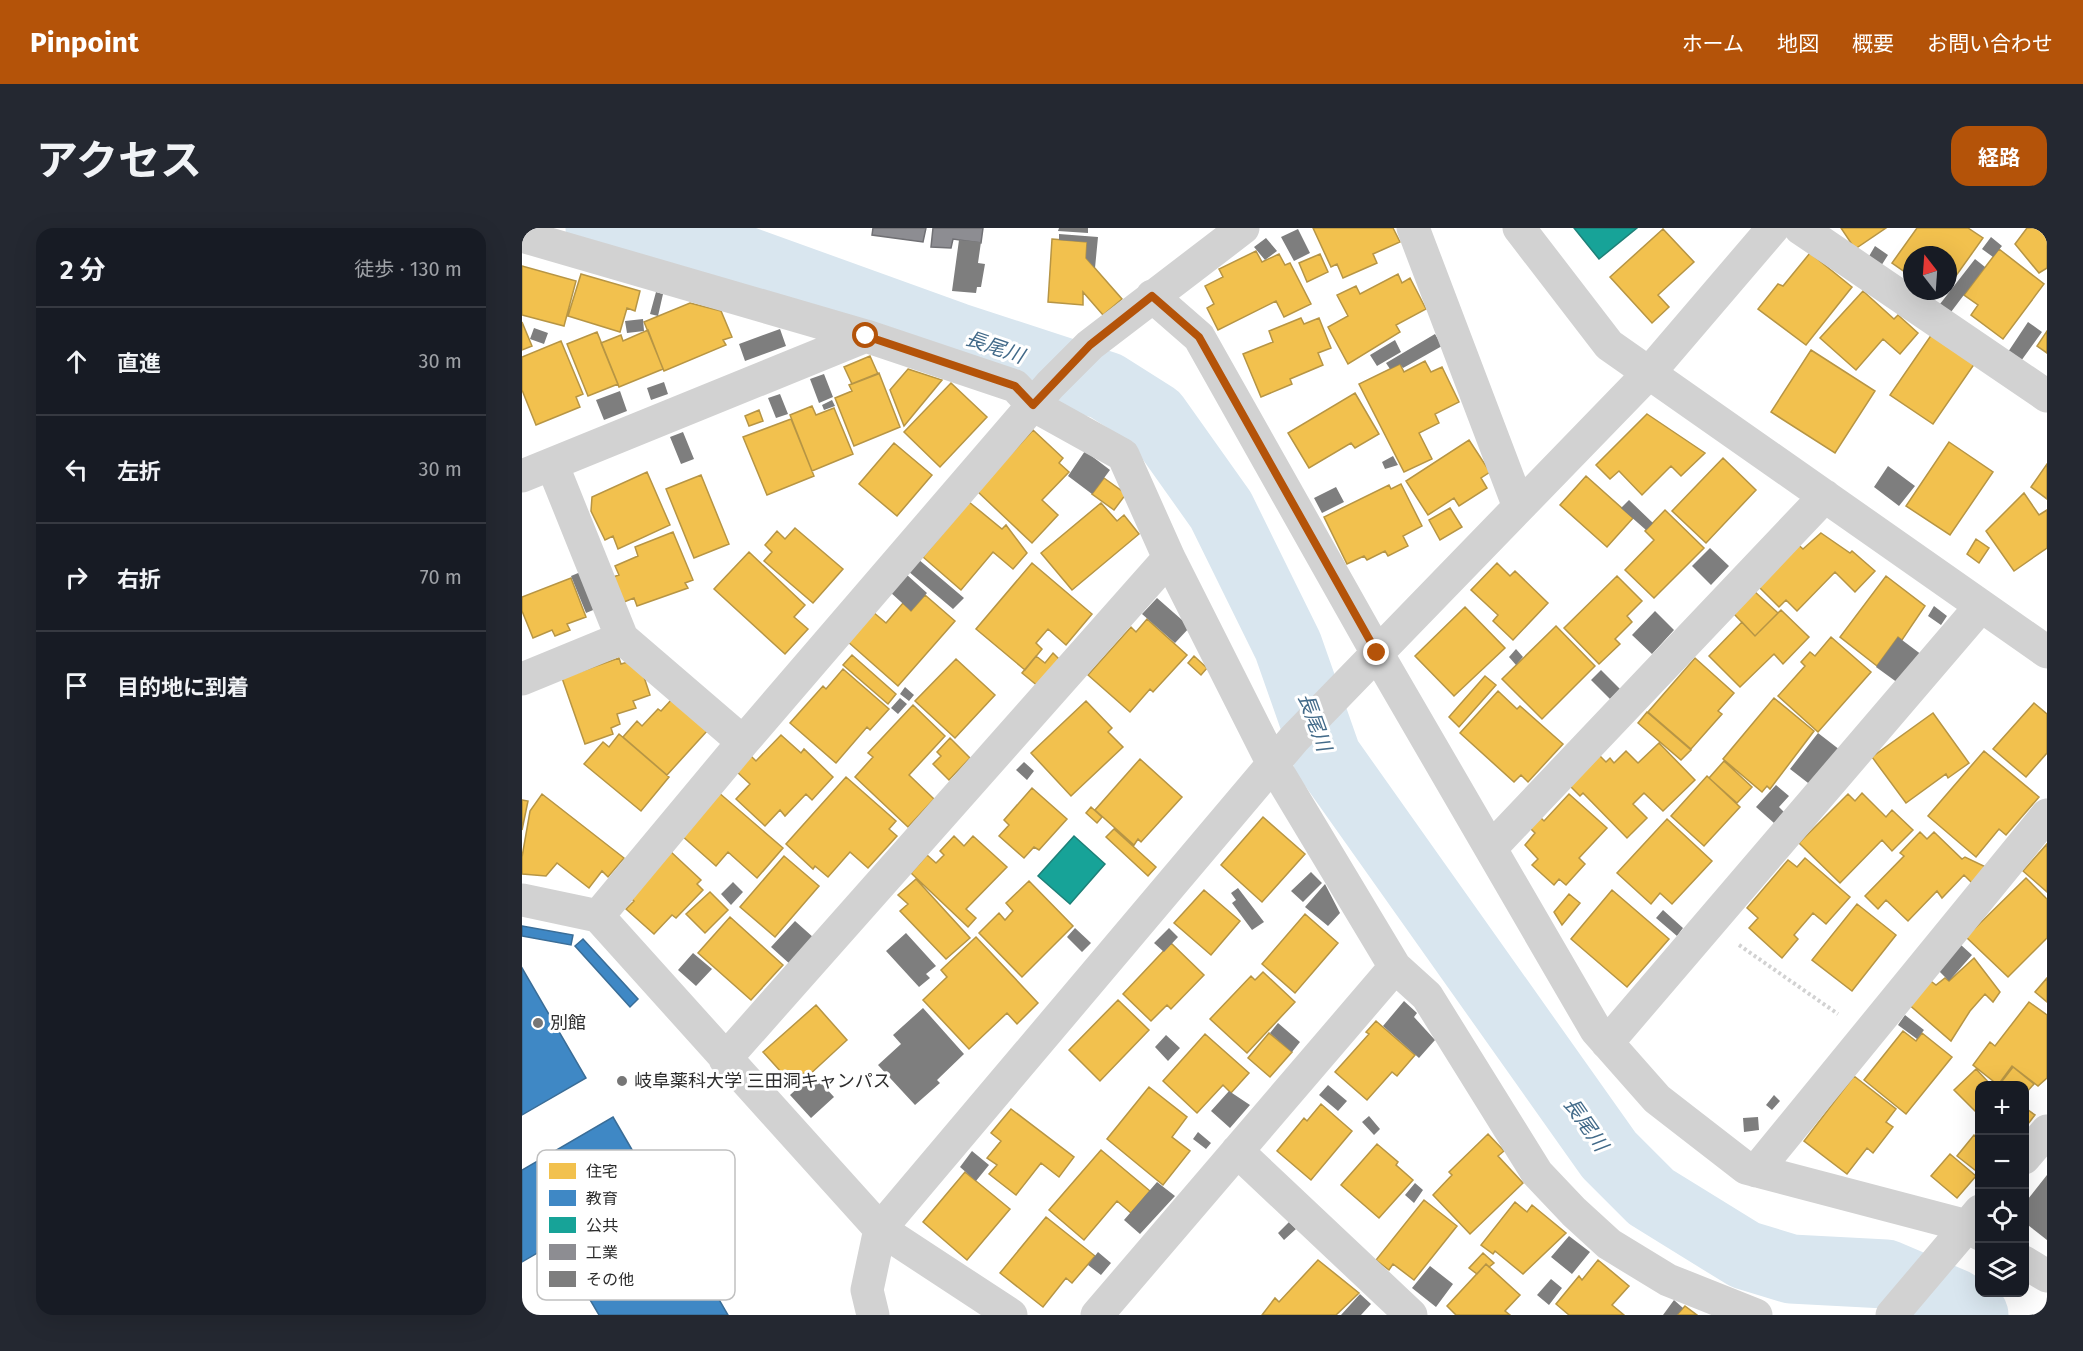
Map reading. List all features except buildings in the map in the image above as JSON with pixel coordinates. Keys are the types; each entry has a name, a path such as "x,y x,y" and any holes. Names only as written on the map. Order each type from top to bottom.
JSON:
{"street":[{"path":"598,916 743,742 1042,395 1090,345 1243,228"},
{"path":"1413,228 1519,507"},
{"path":"1519,228 1609,345 2047,652"},
{"path":"873,1315 867,1290 880,1229 1294,739 1649,373 1773,228"},
{"path":"1800,228 2047,396"},
{"path":"522,236 866,336 1042,395 1122,455 1169,558 1273,764 1395,967 1427,996 1538,1173 1574,1212 1609,1244 1668,1280 1756,1315"},
{"path":"1152,296 1199,337 1377,653 1596,1030 1657,1098 1746,1168 1975,1224"},
{"path":"522,476 866,336"},
{"path":"552,464 622,638 743,742"},
{"path":"1491,848 1825,496"},
{"path":"725,1059 1169,558"},
{"path":"1607,1042 1981,606"},
{"path":"522,679 622,638"},
{"path":"1756,1171 2047,815"},
{"path":"522,900 598,916 880,1229 1011,1315"},
{"path":"1097,1315 1395,967"},
{"path":"2029,1153 2047,1131"},
{"path":"1238,1151 1411,1315"},
{"path":"1895,1311 1933,1264 1975,1224"},
{"path":"2029,1265 2047,1276"}],"path":[{"path":"1708,924 1868,1034"}],"waterway":[{"name":"長尾川","path":"600,228 743,260 956,337 1106,386 1155,417 1221,510 1288,646 1327,757 1609,1155 1651,1197 1745,1255 1791,1269 1886,1274 1954,1303 1974,1315"}],"place":[{"name":"別館","path":"538,1023"},
{"name":"岐阜薬科大学 三田洞キャンパス","path":"622,1081"}],"route":[{"path":"866,336 1015,386 1033,405 1090,345 1152,296 1199,337 1377,653"}]}
